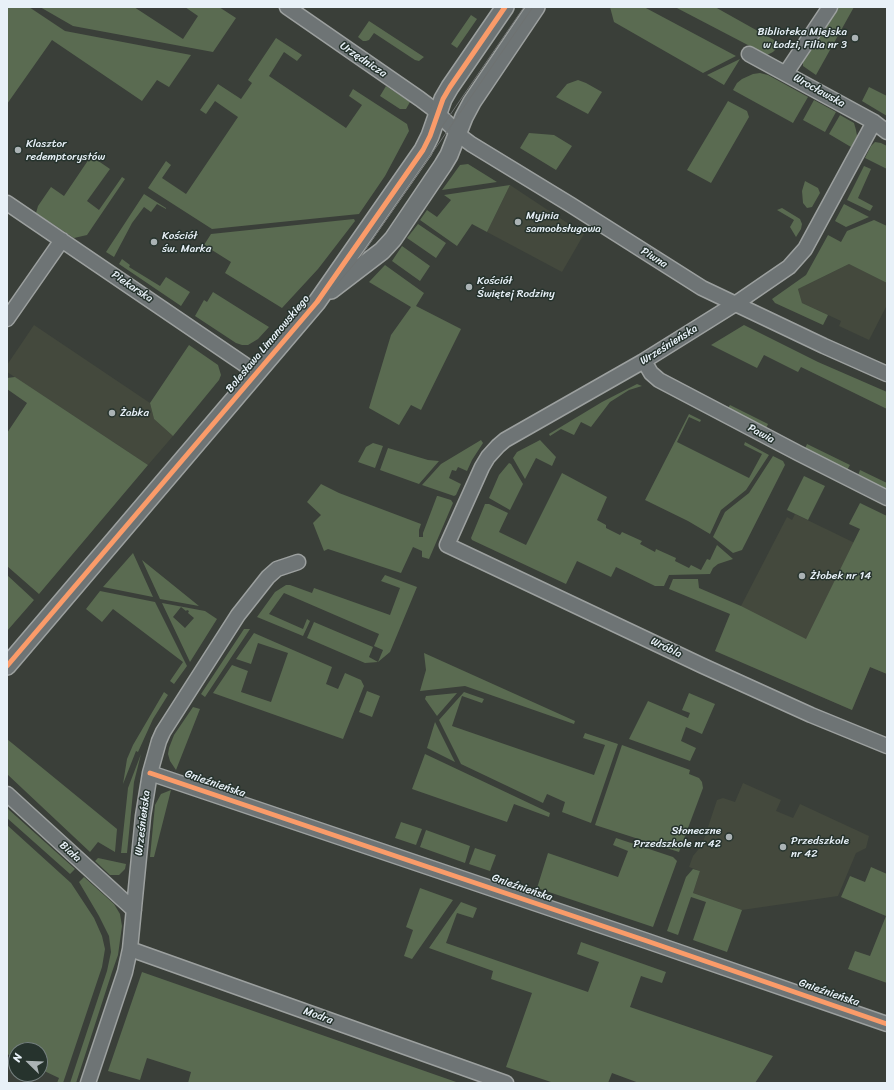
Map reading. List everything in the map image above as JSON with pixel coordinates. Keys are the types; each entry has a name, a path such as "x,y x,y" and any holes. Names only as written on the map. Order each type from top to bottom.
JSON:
{"street":[{"name":"Urzędnicza","path":"287,7 420,99 438,114"},
{"name":"Bolesława Limanowskiego","path":"7,666 317,302 423,150 450,87 505,7"},
{"name":"Bolesława Limanowskiego","path":"317,302 382,251 393,239 443,165 472,102 536,7"},
{"path":"786,73 830,7"},
{"name":"Wrocławska","path":"749,54 874,122 887,132"},
{"name":"Piwna","path":"438,114 457,133 471,144 702,288 887,374"},
{"name":"Wrześnieńska","path":"447,545 482,467 488,457 505,440 644,361 735,304 789,266 805,249 874,122"},
{"name":"Piekarska","path":"7,203 257,373"},
{"path":"7,319 62,240"},
{"name":"Pawia","path":"644,361 651,373 659,380 887,498"},
{"name":"Wróbla","path":"447,545 723,675 887,746"},
{"name":"Wrześnieńska","path":"88,1083 125,972 130,949 143,816 153,757 163,732 238,615 277,569 298,562"},
{"name":"Gnieźnieńska","path":"150,773 639,938 887,1024"},
{"name":"Biała","path":"7,794 134,910"},
{"name":"Modra","path":"130,949 506,1083"}],"shaded area":[{"path":"510,185 584,234 562,272 487,232"},
{"path":"849,264 887,283 887,305 869,340 839,326 841,321 802,303 798,289"},
{"path":"34,325 150,403 154,419 173,436 148,465 7,372 7,365"},
{"name":"Żłobek nr 14","path":"795,514 863,547 887,674 870,667 852,710 721,653 741,606 787,517 792,520"},
{"name":"Przedszkole nr 42","path":"743,783 781,800 776,811 793,818 800,804 869,836 866,848 856,853 838,896 742,910 693,893 700,871 689,867 693,856 702,845 717,800 723,798 735,802"}],"green space":[{"path":"7,7 29,7 65,31 191,55 169,87 157,80 142,101 52,40 7,104"},
{"path":"40,7 134,7 183,39 198,16 185,7 219,7 236,18 213,52 73,26"},
{"path":"610,7 644,7 736,56 703,73 614,22"},
{"path":"675,7 715,7 781,44 773,52 767,55"},
{"path":"835,7 854,7 816,75 803,66 803,60"},
{"path":"471,15 477,19 457,48 451,44"},
{"path":"369,21 424,57 419,61 415,60 374,33 369,40 363,41 358,37"},
{"path":"276,38 302,55 297,61 284,52 269,76 346,128 362,105 349,96 353,89 407,124 409,131 385,176 359,214 212,229 148,188 166,161 171,165 162,178 186,194 238,117 215,101 206,114 200,110 218,84 241,99 252,83 248,80"},
{"path":"740,59 724,85 707,75"},
{"path":"760,73 768,75 808,97 793,123 733,90 737,83 742,79 753,74"},
{"path":"578,80 602,92 588,114 556,97 567,84"},
{"path":"386,86 410,102 406,109 400,109 380,96"},
{"path":"869,87 887,96 887,116 862,101"},
{"path":"814,100 836,112 825,132 803,120"},
{"path":"728,101 747,111 749,117 711,183 687,170"},
{"path":"840,115 854,123 857,136 851,147 829,134"},
{"path":"529,133 554,135 572,146 556,170 520,148"},
{"path":"875,142 887,146 887,169 865,158 871,146"},
{"path":"91,156 110,169 87,201 99,210 122,177 125,179 87,235 74,238 36,213 38,206 51,187 64,196"},
{"path":"468,164 497,182 442,190 460,165"},
{"path":"864,166 871,169 858,198 873,206 870,211 847,200"},
{"path":"805,181 818,188 820,193 812,207 807,208 803,203 802,191"},
{"path":"510,185 487,232 472,224 457,246 420,220 427,210 437,217 451,200 444,195"},
{"path":"144,194 166,209 157,204 151,212 144,207 132,223 114,257 106,252"},
{"path":"844,204 869,217 846,227 835,221"},
{"path":"782,208 800,219 802,224 801,229 796,237 790,227 794,220 777,210"},
{"path":"354,219 355,221 318,269 282,308 225,273 231,262 204,245 211,234"},
{"path":"874,220 887,226 887,283 849,264 798,289 802,303 828,315 823,325 775,303 772,299 806,275 828,235 841,242 847,231"},
{"path":"418,224 446,243 436,258 407,238"},
{"path":"402,246 430,266 420,281 392,261"},
{"path":"122,259 130,265 129,267 160,286 166,277 190,292 181,306 119,264"},
{"path":"385,265 424,293 416,306 461,329 421,410 411,405 399,425 369,408 391,335 411,307 369,282"},
{"path":"213,292 269,327 258,339 248,345 236,343 195,316 204,300 207,302"},
{"path":"744,325 818,362 887,392 887,409 801,367 798,372 764,355 757,368 711,345"},
{"path":"189,345 218,365 221,375 219,380 173,436 154,419 150,403"},
{"path":"15,377 148,465 39,594 7,566 7,433 27,403 7,389 7,378"},
{"path":"637,384 642,386 629,390 610,402 591,427 581,422 574,435 561,429 550,436 549,434 602,402"},
{"path":"730,405 768,424 765,431 741,418 728,408"},
{"path":"689,414 701,420 700,422 689,417 677,442 749,478 762,454 744,445 745,442 769,455 746,490 721,510 710,534 688,521 645,500"},
{"path":"481,440 483,443 467,471 458,467 456,471 452,470 449,478 461,484 456,495 454,496 422,485 441,464"},
{"path":"540,440 556,457 552,466 536,458 525,479 513,458 517,452"},
{"path":"373,443 383,446 375,468 358,462 366,447"},
{"path":"807,444 850,465 846,472 804,451"},
{"path":"388,448 428,460 439,461 419,484 380,470"},
{"path":"773,456 783,461 785,465 742,550 733,553 713,537 725,512 749,493"},
{"path":"509,463 523,484 510,510 489,498 499,475"},
{"path":"860,470 887,483 887,492 857,478"},
{"path":"562,473 607,497 597,520 606,525 606,528 620,535 622,532 642,541 640,544 655,552 656,549 676,558 675,561 689,568 691,565 701,570 707,559 710,560 717,545 733,559 718,564 713,568 710,574 669,575 664,586 655,586 616,567 611,577 577,561 566,584 472,540 471,538 485,504 489,504 508,513 499,532 526,545"},
{"path":"804,476 825,486 808,520 787,510"},
{"path":"321,484 339,493 421,524 419,537 423,537 423,533 437,496 451,500 453,503 429,559 422,557 422,551 413,547 401,573 328,549 324,551 313,523 321,515 307,502"},
{"path":"860,503 887,516 887,674 870,667 852,710 715,651 730,614 669,589 673,579 698,579 699,588 741,606 806,639 860,529 849,524"},
{"path":"133,553 153,597 103,587"},
{"path":"142,560 199,606 160,599"},
{"path":"7,575 34,600 7,631"},
{"path":"385,575 417,587 390,652 378,662 383,650 374,646 379,634 284,593 269,614 303,629 307,619 310,621 303,636 257,617 275,592 286,585 312,593 314,588 390,615 400,588 381,581"},
{"path":"100,591 155,602 187,666 174,684 170,681 183,662 113,609 102,622 86,609"},
{"path":"162,603 205,611 217,619 190,662","holes":["181,607 186,611 189,611 188,613 194,618 185,628 173,617"]},
{"path":"314,622 373,647 369,657 378,662 365,663 307,638"},
{"path":"244,629 250,629 205,697 201,694"},
{"path":"254,633 332,667 326,684 338,689 345,673 361,680 364,686 343,739 213,693 232,665 248,671 241,692 271,702 288,653 258,643 251,664 236,659"},
{"path":"424,653 575,721 574,724 465,686 420,691 426,670"},
{"path":"367,691 380,696 372,717 359,712"},
{"path":"164,692 168,695 153,719 138,752 136,751 123,784 127,759 133,745"},
{"path":"464,692 484,699 482,703 462,696 452,726 594,775 605,745 583,738 585,733 618,744 591,823 562,812 565,802 547,794 543,803 461,764 439,720"},
{"path":"457,693 437,716 425,699 426,696"},
{"path":"689,693 715,704 702,734 686,727 681,741 696,748 690,761 629,739 648,701 688,718 690,713 682,710"},
{"path":"193,707 200,709 176,770 170,761 168,754 169,748 174,735"},
{"path":"435,722 455,762 427,748"},
{"path":"7,739 117,829 115,852 98,842 90,852 7,774"},
{"path":"622,745 690,770 689,774 699,778 702,782 703,788 679,852 595,825"},
{"path":"141,754 134,782 127,853 121,853 128,788"},
{"path":"425,754 550,813 549,817 514,804 507,822 412,789"},
{"path":"171,790 154,857 150,857 155,805 161,794"},
{"path":"7,808 75,869 70,874 7,818"},
{"path":"401,822 422,829 416,845 395,838"},
{"path":"7,825 71,883 94,918 102,936 105,949 102,967 63,1083 57,1083 59,1078 48,1073 48,1042 8,1042 7,1054"},
{"path":"426,830 470,846 465,863 420,847"},
{"path":"616,838 673,857 677,861 653,927 537,888 548,853 618,877 628,851 613,845"},
{"path":"475,848 496,855 490,871 469,864"},
{"path":"98,858 126,864 125,869 119,875 110,875 95,861"},
{"path":"871,867 887,874 887,983 848,969 855,951 870,956 886,916 841,897 850,876 865,882"},
{"path":"693,869 700,871 693,893 742,910 727,952 693,940 706,902 691,897 678,935 667,931 686,877"},
{"path":"84,877 114,904 120,914 122,926 118,955 76,1083 70,1083 107,971 111,952 109,936 79,882"},
{"path":"420,888 453,900 412,959 404,956 413,930 406,927"},
{"path":"461,902 477,908 473,918 457,913 446,943 588,992 599,962 577,954 581,942 666,972 662,983 641,976 630,1007 773,1056 755,1083 639,1083 612,1073 608,1083 554,1083 506,1067 532,993 491,979 493,971 429,948"},
{"path":"142,972 459,1083 188,1083 191,1072 147,1058 140,1080 108,1071"}],"tram line":[{"path":"7,660 363,242 524,7"},
{"path":"7,672 361,256 533,7"}],"cycle path":[{"path":"7,666 317,302 423,150 430,136 443,99 505,7"},
{"path":"150,773 887,1024"}],"place":[{"name":"Biblioteka Miejska w Łodzi, Filia nr 3","path":"855,38"},
{"name":"Klasztor redemptorystów","path":"18,150"},
{"name":"Myjnia samoobsługowa","path":"518,222"},
{"name":"Kościół św. Marka","path":"154,242"},
{"name":"Kościół Świętej Rodziny","path":"469,287"},
{"name":"Żabka","path":"112,413"},
{"name":"Żłobek nr 14","path":"802,576"},
{"name":"Słoneczne Przedszkole nr 42","path":"729,837"},
{"name":"Przedszkole nr 42","path":"783,847"}]}
